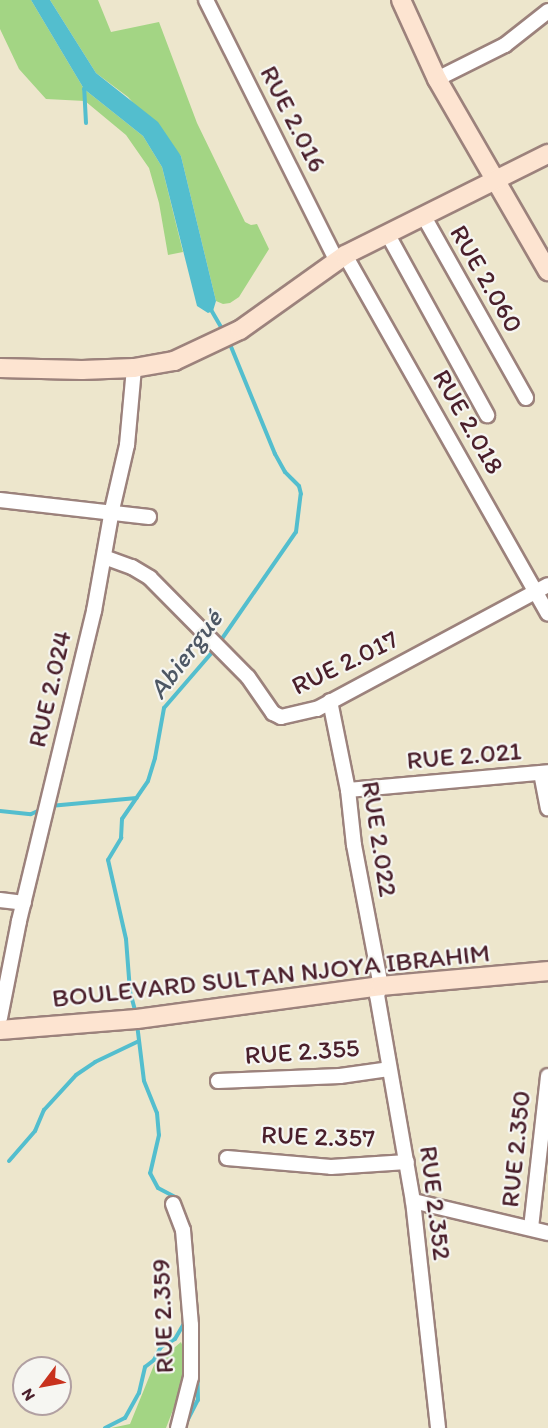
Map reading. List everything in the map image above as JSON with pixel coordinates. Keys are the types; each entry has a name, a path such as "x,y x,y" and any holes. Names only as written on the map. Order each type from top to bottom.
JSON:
{"street":[{"name":"RUE 2.016","path":"206,0 341,257"},
{"path":"401,0 437,79 548,271"},
{"path":"437,79 505,45 548,11"},
{"path":"0,368 82,370 134,368 174,361 240,330 341,257 548,154"},
{"name":"RUE 2.060","path":"423,215 526,398"},
{"path":"387,233 487,415"},
{"name":"RUE 2.018","path":"341,257 542,588 548,614"},
{"name":"RUE 2.024","path":"0,1018 128,445 134,368"},
{"path":"0,500 112,510 149,517"},
{"name":"RUE 2.017","path":"104,557 132,567 150,578 248,677 277,716 306,712 330,701 542,588"},
{"name":"RUE 2.022","path":"330,701 348,790 354,845 381,986"},
{"path":"545,773 548,808"},
{"name":"RUE 2.021","path":"348,790 545,773"},
{"path":"0,900 24,903"},
{"name":"BOULEVARD SULTAN NJOYA IBRAHIM","path":"0,1030 137,1019 381,986 548,971"},
{"name":"RUE 2.352","path":"381,986 377,995 412,1201 438,1428"},
{"name":"RUE 2.355","path":"218,1081 339,1076 389,1069"},
{"name":"RUE 2.350","path":"531,1228 548,1076"},
{"name":"RUE 2.357","path":"227,1158 331,1167 406,1162"},
{"path":"412,1201 548,1233"},
{"name":"RUE 2.359","path":"173,1204 183,1230 191,1324 191,1377 178,1428"}],"green space":[{"path":"0,0 31,0 84,89 143,136 162,167 183,252 168,255 159,203 149,168 126,135 85,101 46,99 19,69 0,29"},
{"path":"50,0 98,0 111,32 159,22 197,123 245,222 251,225 257,224 269,249 239,297 230,303 223,304 216,301 181,156 128,97 96,73"},
{"path":"181,1342 185,1352 183,1384 166,1428 111,1428 130,1424 154,1365"}],"water":[{"path":"31,0 50,0 96,73 158,122 181,156 216,301 213,311 208,313 197,306 162,167 143,136 84,89"}],"waterway":[{"path":"86,123 84,89 87,85"},
{"name":"Abiergué","path":"210,308 224,332"},
{"name":"Abiergué","path":"219,643 296,532 301,494 299,486 285,472 275,454 229,342"},
{"name":"Abiergué","path":"136,1014 130,991 126,939 108,860 121,838 122,819 148,781 155,758 164,708 215,649"},
{"path":"50,806 137,798"},
{"path":"0,811 31,814 43,809"},
{"name":"Abiergué","path":"137,1024 144,1081 157,1113 159,1135 150,1173 158,1188 177,1198 188,1227"},
{"path":"9,1161 35,1131 44,1110 76,1075 95,1062 137,1042"},
{"name":"Abiergué","path":"105,1428 125,1418 139,1393 145,1367 154,1360 161,1347 175,1339 185,1322"},
{"path":"184,1427 198,1400 197,1351"}]}
